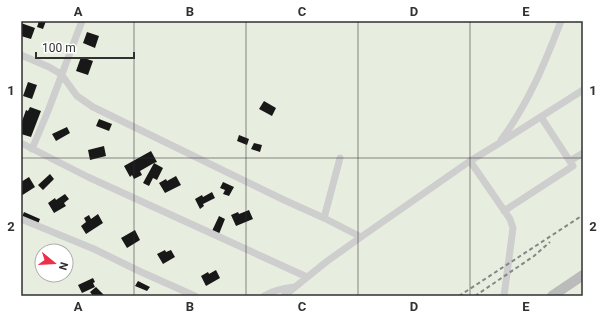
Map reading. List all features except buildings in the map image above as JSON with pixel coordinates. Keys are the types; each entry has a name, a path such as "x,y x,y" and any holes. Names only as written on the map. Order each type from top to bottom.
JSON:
{"street":[{"path":"32,149 82,21"},
{"path":"498,144 511,128 528,99 543,67 560,21"},
{"path":"21,55 61,74 77,96 92,107 361,237"},
{"path":"284,296 361,237 470,161 583,90"},
{"path":"504,211 572,167 570,161 541,117"},
{"path":"21,143 88,177 307,277"},
{"path":"570,161 583,153"},
{"path":"324,218 340,158"},
{"path":"470,161 510,219 513,234 504,296"},
{"path":"21,219 94,249 195,296"},
{"path":"552,296 583,276"},
{"path":"264,296 282,288 295,287"}],"green space":[{"path":"21,21 583,21 583,296 21,296"}],"railway":[{"path":"459,296 583,215"},
{"path":"475,296 534,256 550,242"}]}
